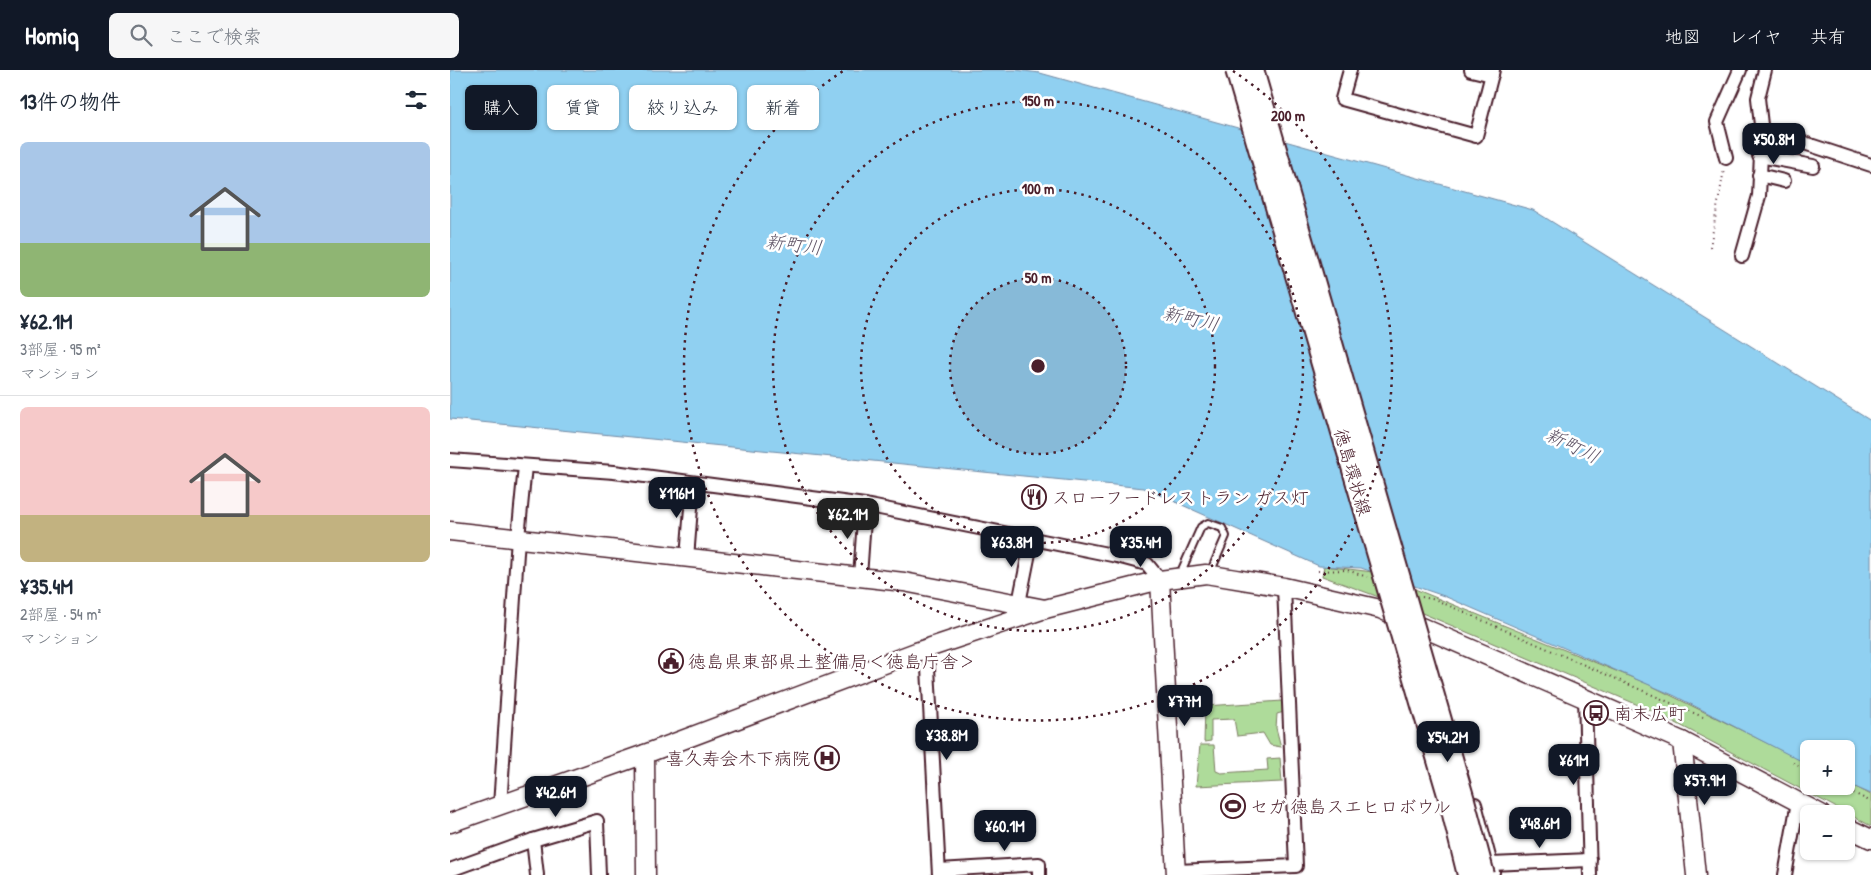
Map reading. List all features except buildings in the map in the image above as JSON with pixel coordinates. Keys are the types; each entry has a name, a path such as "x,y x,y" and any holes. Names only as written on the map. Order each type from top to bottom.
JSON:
{"main road":[{"name":"徳島環状線","path":"1236,70 1454,816 1468,875"},
{"name":"徳島環状線","path":"1253,70 1464,800 1490,871"}],"street":[{"path":"1350,70 1342,99 1476,136 1492,73 1471,70"},
{"path":"1726,158 1717,122 1740,70 1763,75 1758,98 1762,134 1759,196 1742,256"},
{"path":"1762,134 1795,140 1871,165"},
{"path":"1760,156 1813,166"},
{"path":"1759,175 1784,181"},
{"path":"450,460 614,472 864,505 1032,538 1147,564 1160,580 1176,873 1296,866 1284,587"},
{"path":"500,806 518,538 525,466"},
{"path":"687,558 694,483"},
{"path":"860,577 864,505"},
{"path":"450,531 904,582 1045,609"},
{"path":"1019,603 1032,538"},
{"path":"450,823 645,754 928,648 1045,609 1160,580 1209,574 1284,587 1380,609 1682,741 1804,805"},
{"path":"1409,622 1446,714 1466,772 1486,843 1490,871 1590,860"},
{"path":"1415,640 1424,721 1455,845 1458,875"},
{"path":"928,648 939,872 1039,864 1039,875"},
{"path":"1585,697 1590,875"},
{"path":"1682,741 1696,875"},
{"path":"645,754 646,875"},
{"path":"1439,781 1466,772"},
{"path":"1785,875 1798,802"},
{"path":"450,870 533,840 597,821 598,875"},
{"path":"1855,831 1871,839"},
{"path":"533,840 537,875"},
{"path":"1455,845 1486,843"}],"lane":[{"path":"1178,578 1201,527 1208,523 1222,528 1226,536 1209,574"}],"path":[{"path":"1710,247 1726,158"},
{"path":"1318,571 1347,570 1362,574 1374,581"},
{"path":"1417,596 1436,600 1704,717"},
{"path":"1792,763 1800,767"},
{"path":"1855,794 1871,802"}],"green space":[{"path":"1324,566 1373,572 1648,684 1800,760 1800,789 1657,713 1422,613 1322,576"},
{"path":"1283,701 1284,712 1277,714 1276,728 1281,747 1270,745 1263,733 1237,736 1234,719 1211,720 1211,741 1204,742 1205,706"},
{"path":"1200,745 1214,745 1216,771 1221,773 1268,770 1267,759 1280,758 1282,782 1196,786"},
{"path":"1855,787 1871,795 1871,826 1855,818 1855,805 1831,805 1812,795 1855,795"}],"water":[{"name":"新町川","path":"450,70 1016,70 1040,73 1533,210 1871,421 1871,794 1855,787 1855,740 1800,740 1800,760 1675,696 1444,596 1361,568 1319,566 1144,488 450,419"}],"place":[{"name":"スローフードレストラン ガス灯","path":"1034,497"},
{"name":"徳島県東部県土整備局＜徳島庁舎＞","path":"671,661"},
{"name":"南末広町","path":"1596,713"},
{"name":"喜久寿会木下病院","path":"827,758"},
{"name":"セガ 徳島スエヒロボウル","path":"1233,806"}]}
